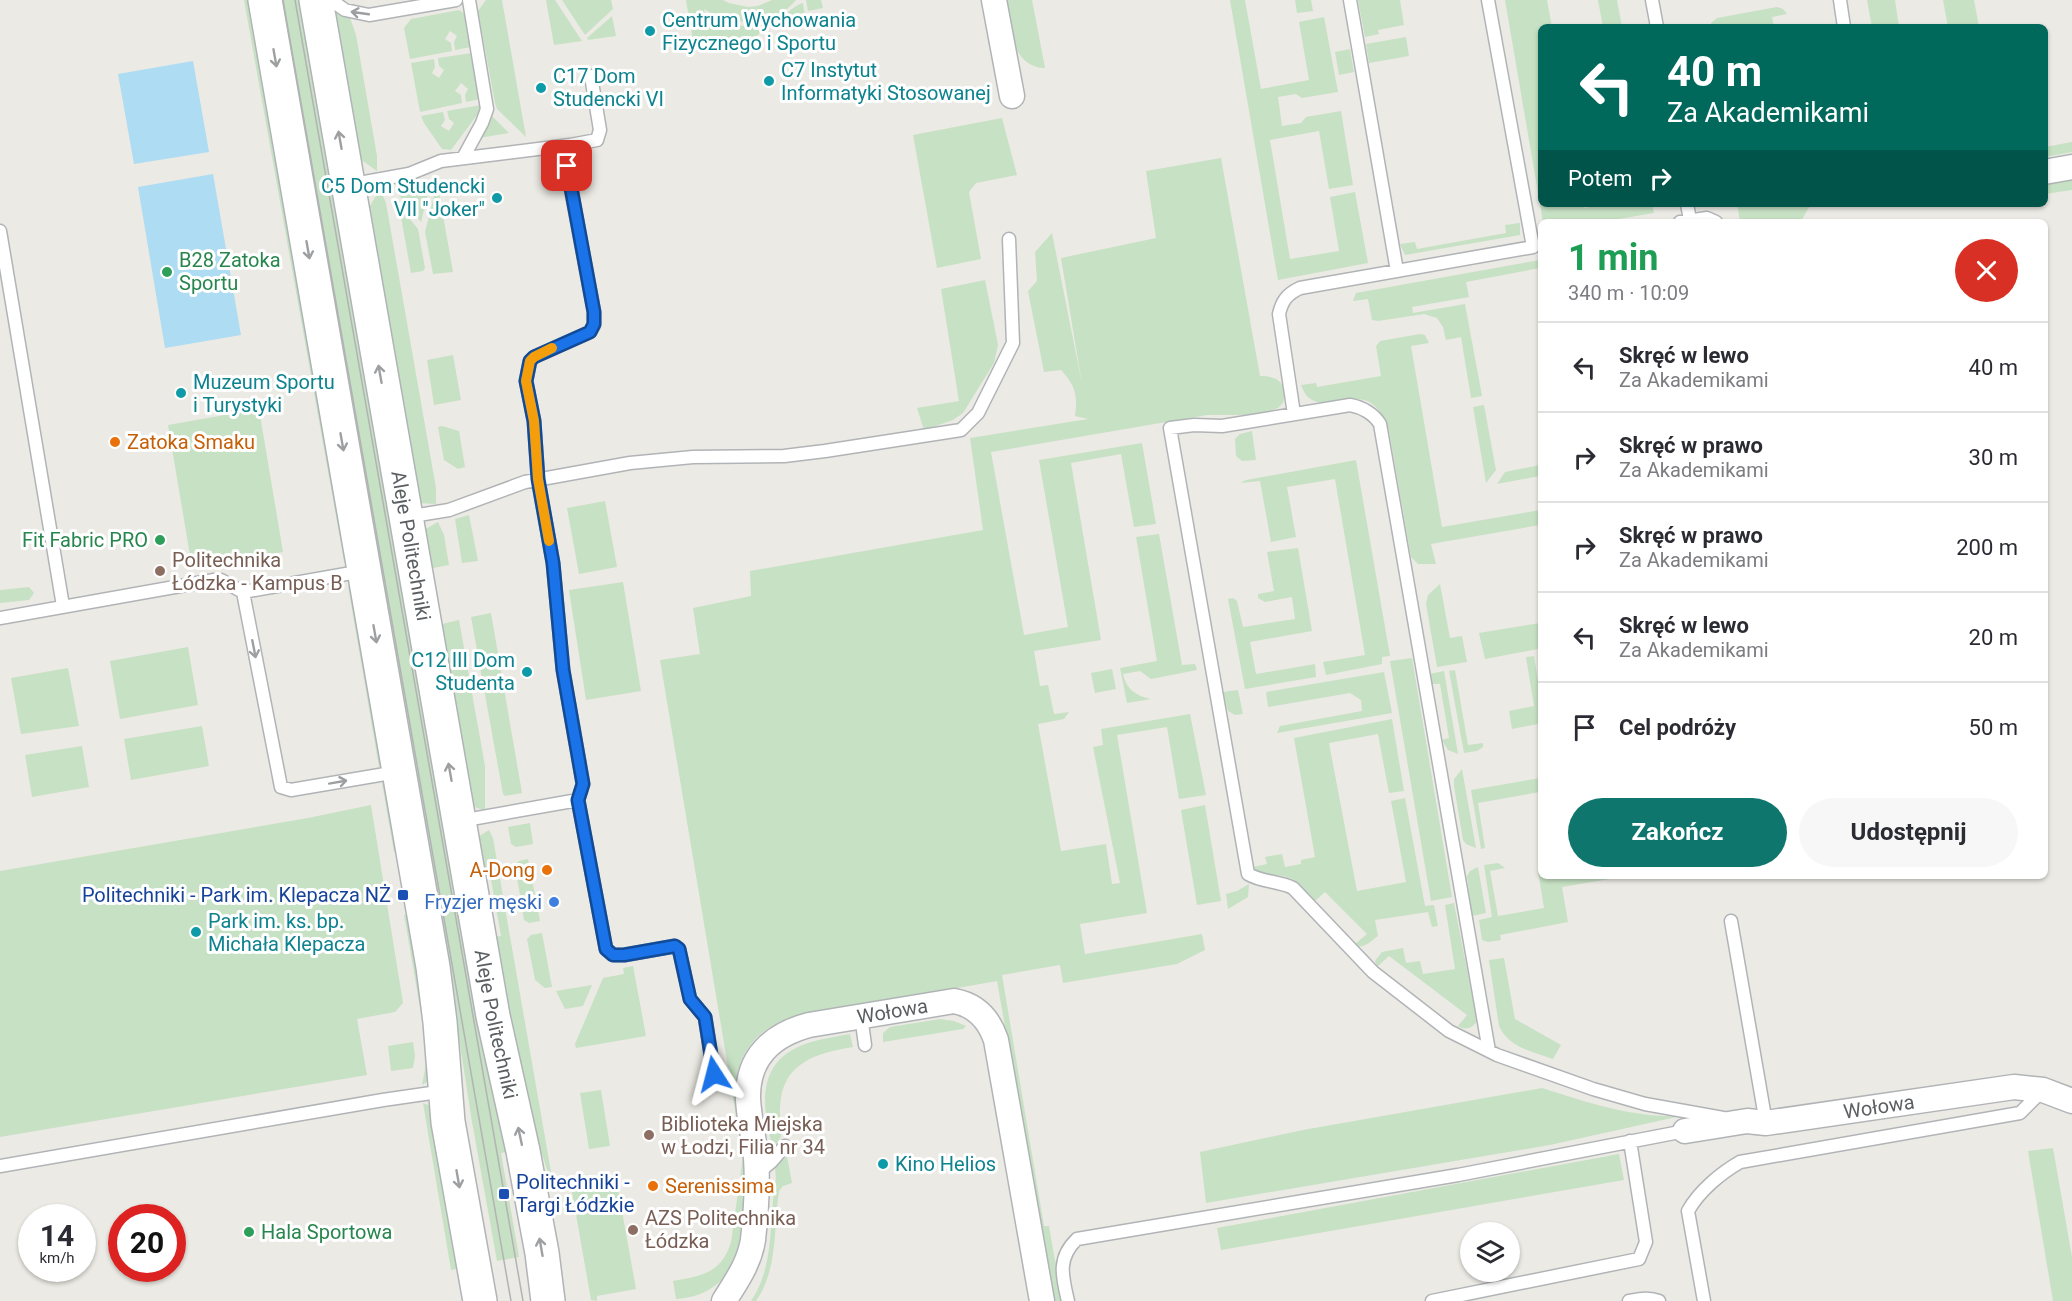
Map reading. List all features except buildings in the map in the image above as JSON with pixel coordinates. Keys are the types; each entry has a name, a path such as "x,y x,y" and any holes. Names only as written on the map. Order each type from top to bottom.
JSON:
{"main road":[{"path":"265,0 433,967 448,1122 480,1301"},
{"name":"Aleje Politechniki","path":"316,0 458,821 495,1028 531,1193 548,1301"}],"street":[{"path":"994,0 1012,96"},
{"path":"2048,171 2072,167"},
{"name":"Wołowa","path":"705,1301 727,1296 742,1274 751,1250 757,1174 748,1091 751,1074 759,1056 770,1043 787,1032 809,1025 954,1001 972,1007 980,1013 991,1026 998,1049 1042,1301"},
{"name":"Wołowa","path":"1685,1131 2014,1087 2043,1090 2072,1101"}],"lane":[{"path":"331,0 345,10 369,15 456,0"},
{"path":"463,158 487,109 469,0"},
{"path":"1350,0 1397,271"},
{"path":"1294,414 1279,314 1281,304 1289,293 1300,288 1537,246 1488,0"},
{"path":"1652,0 1656,24"},
{"path":"1840,0 1844,24"},
{"path":"347,185 400,176 441,161 597,140 600,134 591,76"},
{"path":"563,146 595,318 590,332 534,357 530,361 526,381 534,421 538,479 553,563 563,670 583,784 578,800 606,949 613,955 675,946 679,949 690,999 705,1017 714,1074"},
{"path":"0,231 63,606"},
{"path":"405,518 449,510 517,484 630,463 702,457 784,456 961,430 978,413 1013,343 1010,239"},
{"path":"1489,1051 1380,424 1357,406 1350,405 1222,426 1194,425 1170,428 1248,874 1283,883 1293,888 1373,972 1449,1031 1489,1051 1593,1089 1645,1104 1757,1122 1731,921"},
{"path":"0,618 214,580 221,580 243,592 364,571"},
{"path":"243,592 281,786 291,790 399,771"},
{"path":"458,821 578,800"},
{"path":"861,1016 864,1045"},
{"path":"0,1166 445,1090"},
{"path":"1704,1301 1688,1211 1695,1200 1740,1162 2020,1113 2043,1090"},
{"path":"1068,1301 1062,1276 1064,1255 1067,1248 1077,1239 1458,1175 1685,1131"},
{"path":"1432,1301 1639,1259 1646,1242 1630,1141"},
{"path":"757,1174 785,1146"},
{"path":"1629,1301 1644,1298 1659,1301"}],"green space":[{"path":"244,0 251,0 347,556 344,561"},
{"path":"277,0 303,0 511,1151 501,1153 519,1257 497,1261 472,1122 448,967"},
{"path":"486,0 502,0 526,137 497,109 495,103 478,11"},
{"path":"546,0 555,0 582,41 554,45"},
{"path":"562,0 611,0 613,9 585,35"},
{"path":"686,0 723,0 748,7 758,6 772,0 796,0 776,16 752,22 727,19 704,9 706,20 712,19 746,26 760,25 783,16 803,3 805,16 772,22 750,42 703,51 701,38 693,40"},
{"path":"806,0 821,0 823,8 808,11"},
{"path":"1003,0 1032,0 1045,68 1025,61 1019,53 1010,32"},
{"path":"1230,0 1245,0 1261,89 1309,80 1299,22 1324,17 1338,92 1302,98 1296,94 1278,97 1282,126 1301,123 1306,117 1341,111 1353,185 1329,189 1319,131 1270,140 1290,259 1339,251 1330,197 1355,192 1368,263 1278,280"},
{"path":"1295,0 1311,0 1313,11 1297,13"},
{"path":"1358,0 1400,0 1404,25 1378,30 1379,34 1365,37"},
{"path":"1505,0 1547,0 1551,24 1538,24 1538,193"},
{"path":"1598,0 1617,0 1621,24 1602,24"},
{"path":"1867,0 1895,0 1899,24 1871,24"},
{"path":"1943,0 1974,0 1978,24 1947,24"},
{"path":"1777,7 1783,9 1787,14 1772,17 1773,24 1711,24 1717,18"},
{"path":"459,10 465,14 471,47 455,50 454,42 457,36 450,31 445,39 451,43 452,51 410,59 404,28 411,19"},
{"path":"335,11 350,18 356,35 377,156 377,171 360,159"},
{"path":"612,16 616,36 588,40 587,38"},
{"path":"1406,37 1409,56 1369,63 1366,44"},
{"path":"1350,49 1354,72 1339,75 1335,52"},
{"path":"472,53 480,99 466,102 465,95 468,89 461,83 455,91 461,95 462,103 420,112 411,63 434,59 435,67 432,73 439,78 444,70 439,66 438,58"},
{"path":"481,105 477,115 451,150 442,149 421,116 443,112 445,120 441,126 449,131 454,123 449,119 447,111"},
{"path":"492,116 509,133 479,138"},
{"path":"1002,118 1017,175 976,183 969,192 981,259 937,268 913,135"},
{"path":"2072,142 2072,152 2048,156 2048,146"},
{"path":"1221,158 1260,376 1272,377 1280,382 1284,390 1283,403 1278,408 1267,412 1248,415 1207,415 991,452 1024,635 1068,627 1039,460 1142,443 1156,524 1134,527 1121,454 1071,463 1101,640 1034,651 1040,686 1048,685 1054,714 1069,712 1064,719 1038,724 1061,851 1106,844 1112,884 1120,883 1093,747 1103,745 1101,729 1190,714 1206,795 1179,799 1167,727 1117,735 1147,913 1080,924 1085,954 1202,934 1205,950 1177,964 1063,983 1060,965 1002,975 1044,1226 1049,1226 1062,1301 1053,1301 997,981 788,1018 764,1031 746,1051 737,1078 737,1098 745,1156 745,1190 741,1237 737,1253 722,1279 710,1289 695,1296 676,1299 673,1281 709,1271 716,1267 727,1252 731,1242 743,1157 660,660 700,654 693,608 751,596 750,571 983,530 970,438 1088,419 1075,416 1074,391 1070,381 1061,370 1044,372 1028,291 1037,281 1035,252 1052,233 1082,384 1061,258 1156,238 1146,171"},
{"path":"2072,176 2072,190 2048,194 2048,179"},
{"path":"438,187 453,272 433,274 425,232"},
{"path":"380,189 386,203 436,488 436,504 417,503 367,211"},
{"path":"429,189 421,222 398,194"},
{"path":"399,206 418,229 425,268 423,271 411,273"},
{"path":"1540,207 1653,207 1654,213 1619,219 1542,219"},
{"path":"1738,207 1809,207 1802,219 1740,219"},
{"path":"1520,223 1520,235 1405,255 1400,244 1415,242 1417,249 1506,233 1505,225"},
{"path":"1538,260 1538,268 1466,282 1469,297 1412,307 1413,313 1465,304 1482,396 1471,398 1461,337 1446,340 1443,327 1437,318 1424,314 1372,320 1368,299 1353,301 1356,293"},
{"path":"985,280 998,345 994,363 963,413 953,420 924,430 917,408 959,401 941,289"},
{"path":"1420,334 1425,335 1429,343 1411,346 1442,527 1538,510 1538,525 1431,544 1436,564 1418,564 1411,557 1389,431 1381,413 1372,403 1362,399 1319,402 1309,398 1301,385 1316,383 1317,387 1381,376 1376,346 1380,341"},
{"path":"453,355 461,400 434,405 427,360"},
{"path":"1484,405 1496,470 1486,483 1473,407"},
{"path":"259,409 283,552 192,567 168,425"},
{"path":"438,427 459,431 465,467 458,469 444,460"},
{"path":"1252,431 1256,460 1242,461 1236,456 1235,439 1240,434"},
{"path":"1356,460 1390,656 1382,657 1382,664 1326,675 1323,662 1365,655 1335,479 1287,487 1296,537 1271,542 1260,481 1240,483"},
{"path":"1538,465 1538,476 1497,484 1505,472"},
{"path":"605,501 617,567 579,574 567,508"},
{"path":"469,515 478,561 462,563 455,519"},
{"path":"438,522 444,535 449,565 428,569 422,531"},
{"path":"1159,534 1182,665 1195,664 1197,670 1151,679 1140,671 1123,674 1132,691 1151,699 1127,703 1120,668 1157,661 1136,537"},
{"path":"1298,548 1312,631 1250,642 1256,674 1315,664 1316,677 1245,689 1228,599 1233,598 1237,601 1243,627 1295,619 1292,597 1265,602 1258,598 1258,594 1274,591 1267,552"},
{"path":"623,582 641,691 586,700 569,590"},
{"path":"1440,584 1450,638 1462,636 1467,662 1437,667 1426,604 1428,595"},
{"path":"348,586 352,589 382,765 379,767"},
{"path":"29,587 34,593 29,600 0,603 0,590"},
{"path":"491,613 522,793 505,796 471,617"},
{"path":"459,620 485,766 485,809 477,808 470,803 438,625"},
{"path":"1538,623 1538,649 1485,659 1479,633"},
{"path":"188,647 198,705 120,719 110,661"},
{"path":"1534,656 1538,681 1538,724 1512,729 1509,711 1534,706 1526,657"},
{"path":"1412,658 1452,897 1431,901 1390,661"},
{"path":"68,668 79,726 21,734 11,678"},
{"path":"1112,669 1116,689 1095,693 1091,673"},
{"path":"1455,670 1468,745 1483,743 1483,747 1477,751 1464,753 1449,671"},
{"path":"1444,671 1458,754 1448,750 1442,740 1449,738 1440,684 1432,684 1430,674"},
{"path":"1384,672 1392,713 1277,733 1280,726 1362,711 1361,700 1350,693 1268,707 1266,692"},
{"path":"1238,690 1243,714 1235,715 1228,711 1223,692"},
{"path":"1392,719 1404,791 1389,793 1378,734 1329,743 1357,891 1406,882 1391,801 1405,798 1425,906 1434,905 1438,926 1432,927 1428,912 1375,920 1378,936 1367,944 1357,946 1354,945 1367,934 1325,892 1314,902 1293,880 1284,876 1261,873 1253,867 1267,864 1265,857 1282,854 1285,867 1301,864 1301,860 1315,857 1294,738"},
{"path":"202,726 209,766 131,780 124,739"},
{"path":"82,746 89,787 32,797 25,755"},
{"path":"1462,769 1476,848 1466,844 1463,840 1454,786 1454,779"},
{"path":"1538,778 1538,792 1478,803 1485,848 1481,849 1471,790"},
{"path":"382,783 387,785 399,851 394,852"},
{"name":"Park im. ks. bp. Michała Klepacza","path":"371,805 403,1003 395,1012 357,1019 367,1075 0,1137 0,871"},
{"path":"1205,805 1221,901 1197,905 1181,810"},
{"path":"530,823 533,844 516,847 511,844 508,827"},
{"path":"489,830 493,838 503,896 494,897 491,879 483,880 478,837"},
{"path":"528,859 540,921 529,923 524,920 515,865 519,861"},
{"path":"1498,863 1505,868 1490,871 1498,916 1544,908 1539,879 1609,879 1562,887 1568,922 1500,935 1501,940 1488,942 1482,940 1479,920 1492,917 1484,865"},
{"path":"1478,867 1486,913 1472,916 1467,876 1470,871"},
{"path":"1249,884 1248,897 1228,909 1226,894"},
{"path":"504,902 554,1189 526,1096 511,1033 493,937 501,936 495,903"},
{"path":"1454,903 1477,1021 1471,1027 1466,1028 1458,1026 1467,1015 1389,956 1377,967 1375,961 1382,952 1403,948 1406,963 1420,961 1423,974 1455,969 1445,905"},
{"path":"410,914 429,1030 431,1075 422,1085 428,1054 404,915"},
{"path":"542,933 552,987 545,988 535,980 527,939 531,935"},
{"path":"1504,958 1515,1019 1561,1045 1553,1059 1515,1044 1499,1026 1489,960"},
{"path":"633,966 646,1036 576,1048 575,1044 603,978 624,974 623,968"},
{"path":"592,985 583,1006 565,1009 556,991"},
{"path":"940,1019 966,1026 963,1029 883,1042 883,1033 890,1027"},
{"path":"850,1034 853,1047 814,1057 803,1063 787,1080 780,1108 782,1130 780,1139 772,1151 765,1101 767,1083 773,1069 792,1050 805,1044"},
{"path":"413,1042 415,1056 413,1068 391,1071 388,1046"},
{"path":"1542,1088 1627,1112 1681,1116 1550,1145 1206,1203 1200,1152 1303,1130"},
{"path":"601,1090 610,1146 589,1149 580,1093"},
{"path":"423,1103 431,1106 461,1268 451,1270"},
{"path":"2053,1148 2072,1257 2072,1301 2053,1301 2028,1151"},
{"path":"1619,1154 1624,1180 1221,1250 1217,1228"},
{"path":"787,1156 792,1183 783,1186 779,1191 772,1261 763,1288 756,1301 751,1301 759,1287 768,1257 776,1178 775,1167"},
{"path":"616,1178 636,1289 597,1296 597,1301 591,1300 571,1186"}],"water":[{"path":"193,61 209,152 134,164 118,74"},
{"path":"213,174 241,335 165,348 138,187"}],"tram line":[{"path":"283,0 511,1301"},
{"path":"295,0 523,1301"}],"slow traffic":[{"path":"549,541 538,479 534,421 526,381 530,361 552,348"}],"place":[{"name":"Centrum Wychowania Fizycznego i Sportu","path":"650,31"},
{"name":"C7 Instytut Informatyki Stosowanej","path":"769,81"},
{"name":"C17 Dom Studencki VI","path":"541,88"},
{"name":"C5 Dom Studencki VII \"Joker\"","path":"497,198"},
{"name":"B28 Zatoka Sportu","path":"167,272"},
{"name":"Muzeum Sportu i Turystyki","path":"181,393"},
{"name":"Zatoka Smaku","path":"115,442"},
{"name":"Fit Fabric PRO","path":"160,540"},
{"name":"Politechnika Łódzka - Kampus B","path":"160,571"},
{"name":"C12 III Dom Studenta","path":"527,672"},
{"name":"A-Dong","path":"547,870"},
{"name":"Politechniki - Park im. Klepacza NŻ","path":"403,895"},
{"name":"Fryzjer męski","path":"554,902"},
{"name":"Park im. ks. bp. Michała Klepacza","path":"196,932"},
{"name":"Biblioteka Miejska w Łodzi, Filia nr 34","path":"649,1135"},
{"name":"Kino Helios","path":"883,1164"},
{"name":"Serenissima","path":"653,1186"},
{"name":"Politechniki - Targi Łódzkie","path":"504,1194"},
{"name":"AZS Politechnika Łódzka","path":"633,1230"},
{"name":"Hala Sportowa","path":"249,1232"}],"route":[{"path":"567,166 594,312 594,324 590,332 534,357 530,361 526,381 534,421 538,479 553,563 563,670 583,784 578,800 606,949 613,955 624,955 675,946 679,949 690,999 705,1017 714,1074"}]}
